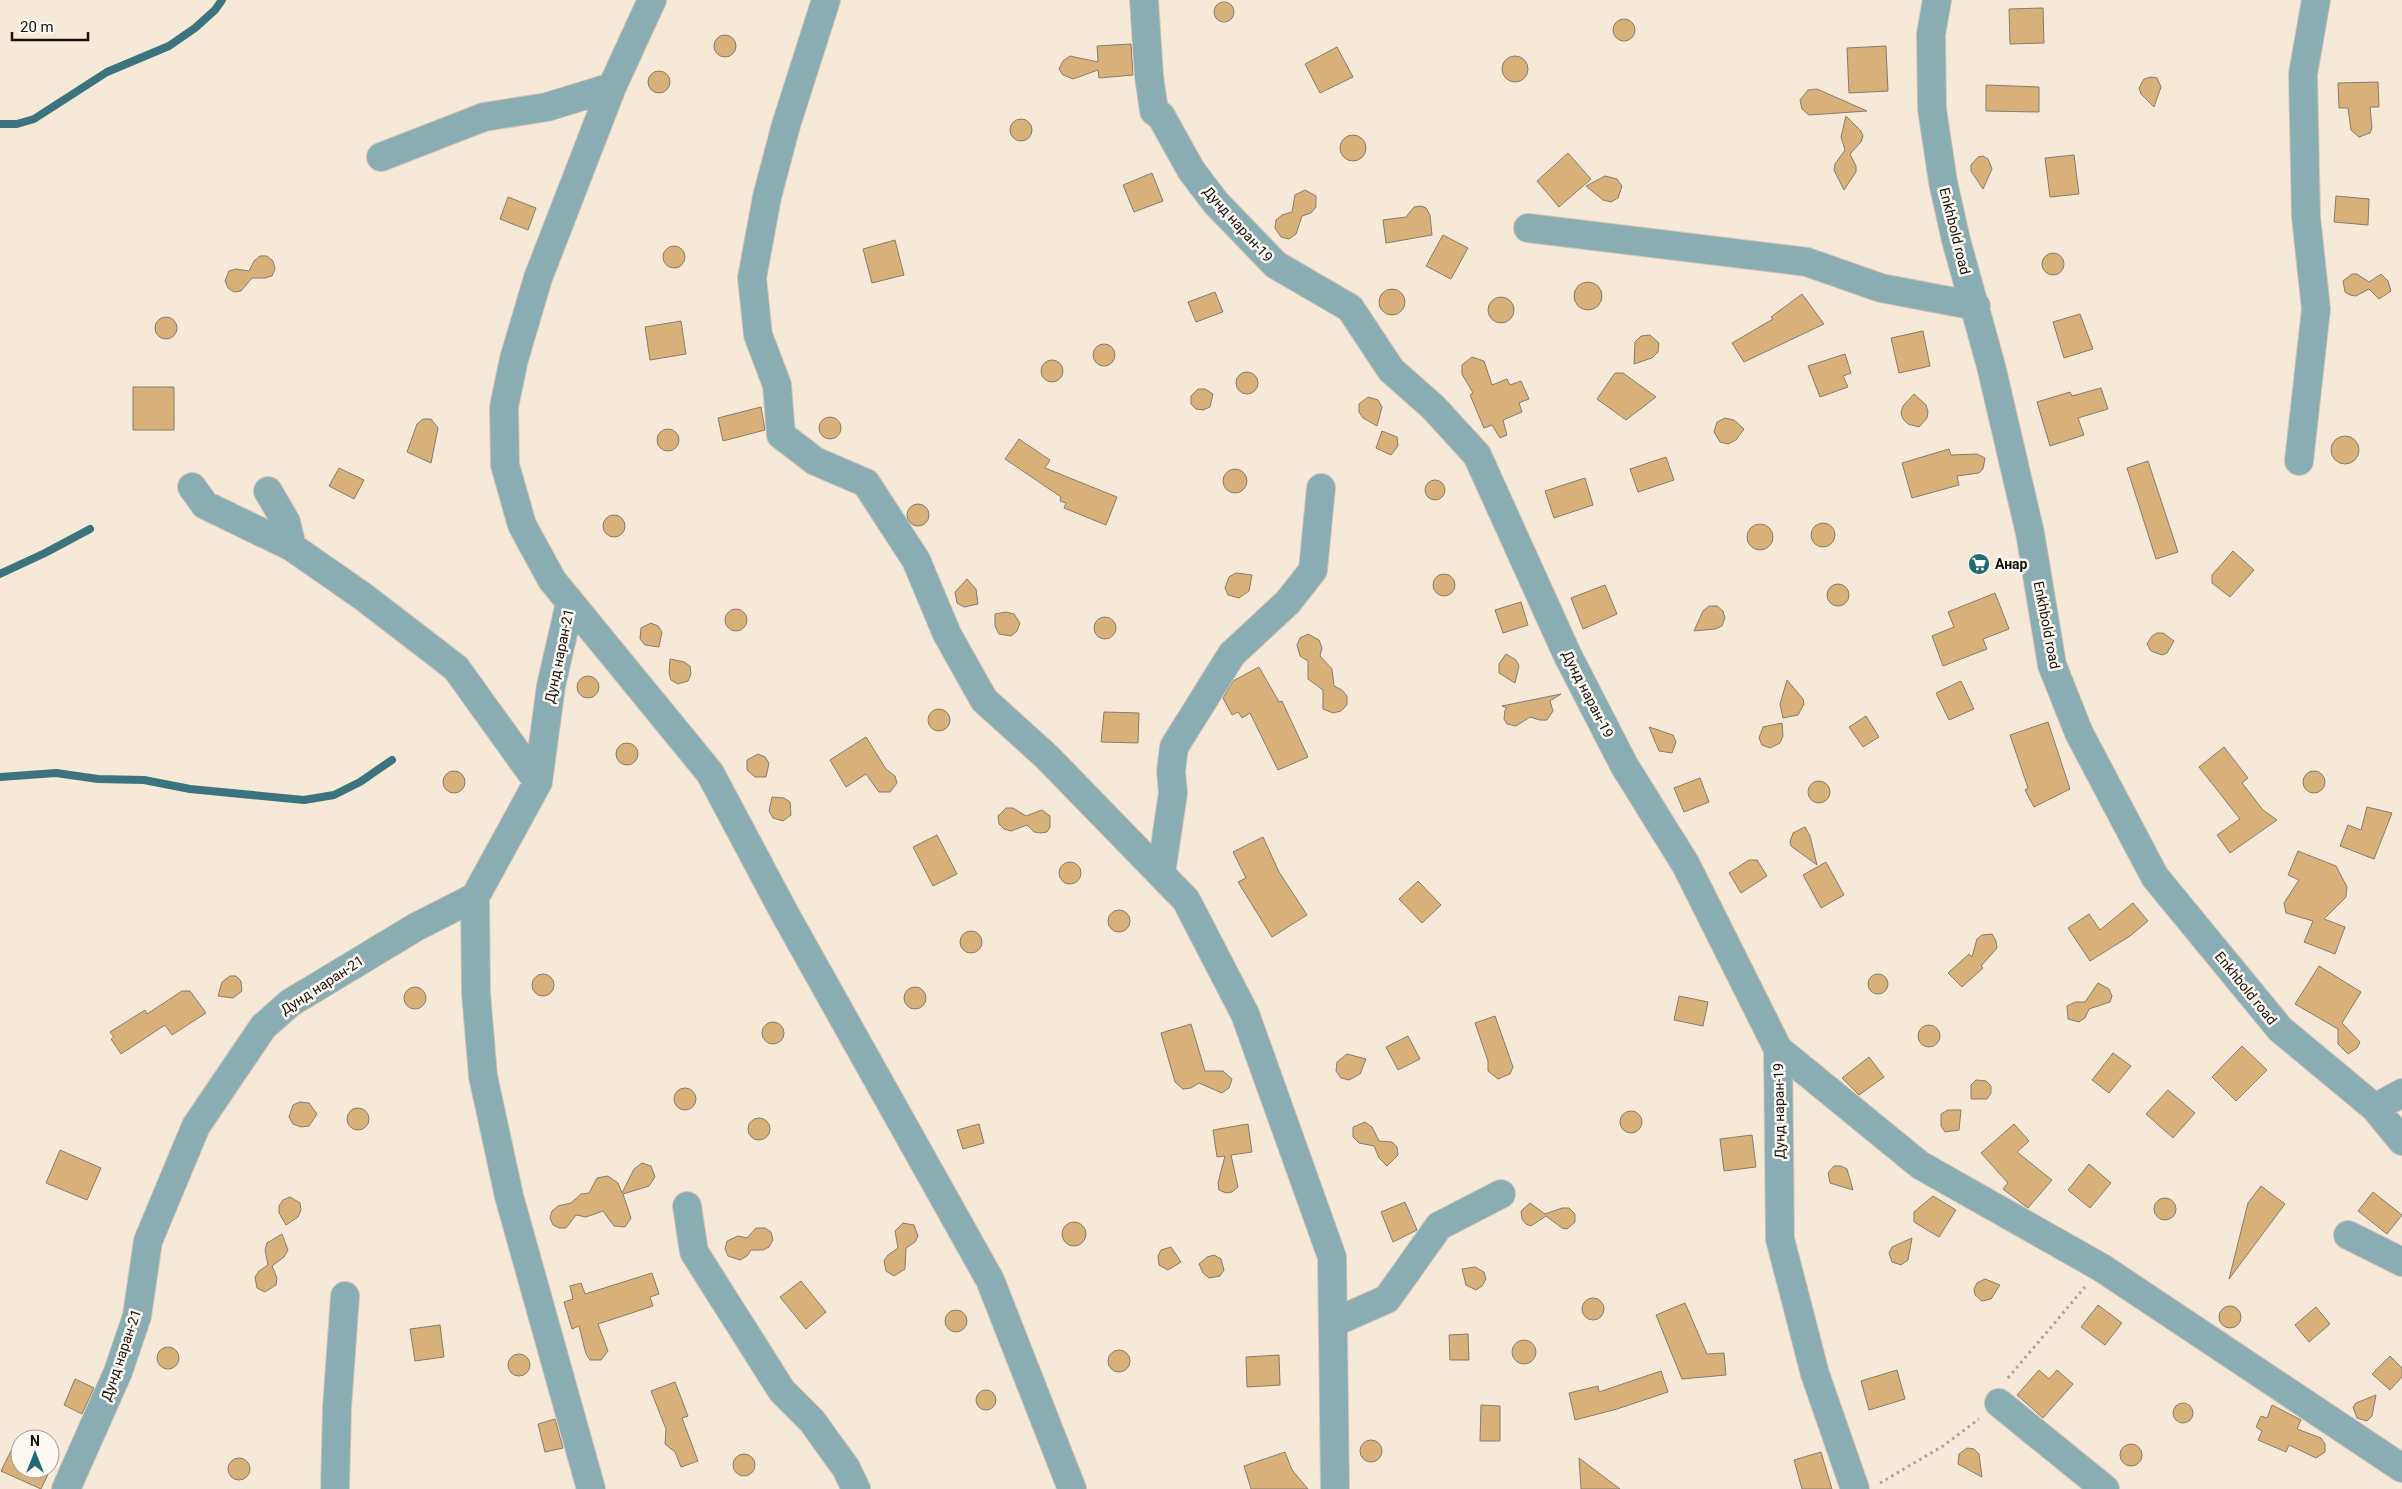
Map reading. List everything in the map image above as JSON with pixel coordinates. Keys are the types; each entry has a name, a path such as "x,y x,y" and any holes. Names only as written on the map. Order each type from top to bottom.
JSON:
{"street":[{"path":"652,0 612,87 538,278 514,359 504,408 505,465 522,525 552,580 710,773 785,914 990,1280 1072,1489"},
{"path":"826,0 786,125 767,198 752,278 758,335 777,385 781,436 815,461 866,483 916,560 947,634 984,700 1047,758 1186,900 1245,1014 1332,1257 1335,1489"},
{"name":"Дунд наран-19","path":"1144,0 1149,76 1154,111 1161,116 1196,177 1216,203 1276,265 1350,308 1391,370 1433,407 1477,455 1567,654 1624,765 1686,865 1778,1048 1780,1239 1816,1374 1866,1487"},
{"name":"Enkhbold road","path":"1937,0 1931,34 1932,109 1943,182 1956,240 1976,306 2030,533 2052,665 2079,733 2155,877 2280,1030 2375,1108 2402,1141"},
{"path":"2299,461 2316,310 2306,216 2303,74 2316,0"},
{"path":"381,157 484,117 546,107 612,87"},
{"path":"1528,228 1807,262 1881,288 1976,306"},
{"path":"192,487 205,505 292,547 365,598 456,668 538,782"},
{"path":"1161,873 1173,793 1171,771 1174,747 1232,654 1288,602 1313,570 1321,488"},
{"path":"268,491 286,522 292,547"},
{"name":"Дунд наран-21","path":"66,1489 118,1372 137,1316 148,1241 196,1126 263,1027 290,1003 316,985 416,927 475,897 538,782 550,686 570,603"},
{"path":"475,897 476,993 483,1076 509,1196 591,1489"},
{"path":"1778,1048 1920,1165 2102,1268 2402,1468"},
{"path":"2375,1108 2402,1093"},
{"path":"1333,1323 1387,1299 1440,1226 1501,1194"},
{"path":"687,1206 694,1252 782,1391 812,1421 846,1468 856,1489"},
{"path":"2348,1235 2402,1262"},
{"path":"334,1489 337,1408 345,1296"},
{"path":"1996,1400 2105,1489"}],"path":[{"path":"1866,1487 1943,1446 1996,1400 2102,1268"}],"building":[{"path":"1220,2 1228,2 1234,8 1234,16 1228,22 1220,22 1214,16 1214,8"},
{"path":"2043,8 2044,43 2010,44 2009,9"},
{"path":"1624,19 1634,26 1635,30 1628,40 1624,41 1614,34 1613,30 1620,20"},
{"path":"725,35 733,38 736,46 733,54 725,57 717,54 714,46 717,38"},
{"path":"1131,44 1133,75 1099,78 1098,70 1073,79 1063,75 1059,69 1063,61 1070,56 1098,62 1097,46"},
{"path":"1886,46 1888,91 1849,93 1847,48"},
{"path":"1337,47 1353,77 1320,93 1305,64"},
{"path":"1515,56 1524,60 1528,69 1524,78 1515,82 1506,78 1502,69 1506,60"},
{"path":"659,71 667,74 670,82 667,90 659,93 651,90 648,82 651,74"},
{"path":"2157,78 2161,87 2154,107 2141,94 2139,88 2144,79"},
{"path":"2378,82 2379,107 2370,107 2372,128 2370,133 2359,137 2351,130 2348,108 2339,108 2338,83"},
{"path":"1986,85 2039,87 2039,112 1986,111"},
{"path":"1817,89 1867,111 1809,115 1802,109 1800,100 1808,90"},
{"path":"1846,116 1861,131 1863,136 1861,142 1850,154 1856,166 1856,172 1844,190 1834,170 1835,164 1845,150 1841,137"},
{"path":"1017,119 1025,119 1032,126 1032,134 1025,141 1017,141 1010,134 1010,126"},
{"path":"1353,135 1362,139 1366,148 1362,157 1353,161 1344,157 1340,148 1344,139"},
{"path":"1568,153 1591,179 1559,207 1537,181"},
{"path":"2074,155 2079,194 2050,197 2045,158"},
{"path":"1983,156 1988,159 1992,169 1983,189 1971,171 1971,165 1978,157"},
{"path":"1152,173 1163,201 1134,212 1123,185"},
{"path":"1605,176 1617,179 1622,186 1618,198 1611,202 1603,200 1586,186"},
{"path":"1305,190 1316,196 1316,207 1311,213 1302,216 1296,234 1289,239 1281,237 1275,228 1276,220 1282,215 1292,212 1295,195"},
{"path":"2336,196 2369,199 2368,225 2334,222"},
{"path":"508,197 536,208 528,230 500,219"},
{"path":"1421,206 1426,208 1430,215 1432,235 1386,243 1383,220 1406,217 1414,207"},
{"path":"1443,235 1468,248 1451,279 1426,266"},
{"path":"895,240 904,275 872,283 863,249"},
{"path":"670,246 678,246 685,253 685,261 678,268 670,268 663,261 663,253"},
{"path":"2053,253 2061,256 2064,264 2061,272 2053,275 2045,272 2042,264 2045,256"},
{"path":"260,256 267,256 273,261 275,269 272,276 252,278 241,291 234,292 228,288 225,281 229,271 236,269 249,271 254,261"},
{"path":"2352,274 2357,274 2369,282 2381,274 2388,281 2391,291 2379,299 2369,289 2356,296 2350,295 2345,292 2343,281"},
{"path":"1588,282 1598,286 1602,296 1598,306 1588,310 1578,306 1574,296 1578,286"},
{"path":"1392,289 1401,293 1405,302 1401,311 1392,315 1383,311 1379,302 1383,293"},
{"path":"1215,292 1223,312 1196,322 1188,302"},
{"path":"1802,294 1824,324 1744,362 1732,343 1773,319 1771,317"},
{"path":"1501,297 1510,301 1514,310 1510,319 1501,323 1492,319 1488,310 1492,301"},
{"path":"2080,314 2093,349 2064,358 2053,322"},
{"path":"162,317 170,317 177,324 177,332 170,339 162,339 155,332 155,324"},
{"path":"681,321 686,354 650,360 645,327"},
{"path":"1923,331 1930,366 1899,373 1891,338"},
{"path":"1650,335 1659,343 1658,352 1652,358 1634,364 1635,342 1641,336"},
{"path":"1100,344 1108,344 1115,351 1115,359 1108,366 1100,366 1093,359 1093,351"},
{"path":"1845,354 1851,373 1843,376 1848,387 1820,397 1808,366"},
{"path":"1472,357 1484,361 1492,385 1507,379 1510,385 1521,381 1529,399 1519,403 1522,412 1503,420 1507,435 1500,438 1492,425 1484,428 1470,395 1473,393 1462,374 1462,365"},
{"path":"1048,360 1056,360 1063,367 1063,375 1056,382 1048,382 1041,375 1041,367"},
{"path":"1247,372 1255,375 1258,383 1255,391 1247,394 1239,391 1236,383 1239,375"},
{"path":"1615,373 1623,373 1656,397 1626,420 1597,399"},
{"path":"133,387 174,387 174,430 133,430"},
{"path":"2101,388 2108,409 2078,418 2084,435 2050,446 2037,402 2070,392 2072,396"},
{"path":"1198,389 1205,389 1213,394 1210,407 1203,410 1196,409 1191,404 1191,396"},
{"path":"1914,394 1926,405 1928,412 1927,418 1919,427 1908,424 1903,419 1901,413 1903,406"},
{"path":"1368,397 1378,400 1382,407 1377,426 1363,418 1359,412 1359,404"},
{"path":"761,407 765,430 723,441 718,418"},
{"path":"826,417 834,417 841,424 841,432 834,439 826,439 819,432 819,424"},
{"path":"1725,418 1734,420 1744,429 1736,440 1728,444 1720,442 1714,432 1717,422"},
{"path":"423,419 431,419 438,428 431,463 407,452 417,424"},
{"path":"664,429 672,429 679,436 679,444 672,451 664,451 657,444 657,436"},
{"path":"1382,431 1397,437 1398,446 1391,455 1376,448"},
{"path":"2345,436 2355,440 2359,450 2355,460 2345,464 2335,460 2331,450 2335,440"},
{"path":"1019,439 1050,460 1045,468 1117,497 1106,525 1064,508 1066,503 1060,501 1061,497 1005,459"},
{"path":"1949,449 1951,455 1977,454 1985,458 1983,469 1979,473 1957,476 1959,485 1912,498 1902,463"},
{"path":"1666,457 1674,480 1638,492 1630,469"},
{"path":"2148,461 2178,552 2156,559 2127,468"},
{"path":"339,468 364,480 354,499 329,486"},
{"path":"1235,469 1244,472 1247,481 1244,490 1235,493 1226,490 1223,481 1226,472"},
{"path":"1585,478 1593,505 1554,518 1545,491"},
{"path":"1435,480 1442,483 1445,490 1442,497 1435,500 1428,497 1425,490 1428,483"},
{"path":"918,504 928,511 929,515 922,525 918,526 908,519 907,515 914,505"},
{"path":"610,515 618,515 625,522 625,530 618,537 610,537 603,530 603,522"},
{"path":"1823,523 1832,526 1835,535 1832,544 1823,547 1814,544 1811,535 1814,526"},
{"path":"1760,524 1769,528 1773,537 1769,546 1760,550 1751,546 1747,537 1751,528"},
{"path":"2233,551 2254,570 2230,597 2212,583 2212,575"},
{"path":"1236,573 1252,575 1249,591 1239,598 1228,595 1225,588 1229,577"},
{"path":"1444,574 1452,577 1455,585 1452,593 1444,596 1436,593 1433,585 1436,577"},
{"path":"967,579 976,589 978,604 964,607 957,603 955,592"},
{"path":"1834,584 1842,584 1849,591 1849,599 1842,606 1834,606 1827,599 1827,591"},
{"path":"1605,585 1617,614 1583,629 1571,598"},
{"path":"1995,593 2009,629 1983,639 1987,649 1943,666 1932,636 1954,627 1948,612"},
{"path":"1521,602 1528,625 1503,633 1495,610"},
{"path":"1709,606 1717,606 1723,611 1725,618 1722,626 1715,629 1694,631 1703,611"},
{"path":"732,609 740,609 747,616 747,624 740,631 732,631 725,624 725,616"},
{"path":"1006,612 1014,614 1020,623 1017,631 1011,636 999,634 995,626 995,614"},
{"path":"1101,617 1109,617 1116,624 1116,632 1109,639 1101,639 1094,632 1094,624"},
{"path":"651,623 658,626 662,632 659,647 645,645 640,639 641,628"},
{"path":"2157,633 2163,633 2174,641 2167,653 2162,655 2151,651 2147,644 2152,636"},
{"path":"1308,634 1319,640 1322,648 1320,656 1332,669 1334,686 1342,690 1347,696 1347,705 1341,711 1333,713 1323,709 1323,690 1308,679 1308,661 1300,656 1297,645 1300,638"},
{"path":"1506,654 1516,660 1519,666 1515,683 1499,673 1499,664"},
{"path":"670,659 684,662 690,666 691,674 688,681 678,684 671,680 669,673"},
{"path":"1259,667 1279,702 1282,701 1308,757 1278,770 1250,713 1242,718 1238,712 1232,715 1223,698 1233,681"},
{"path":"584,676 592,676 599,683 599,691 592,698 584,698 577,691 577,683"},
{"path":"1787,680 1803,699 1804,704 1798,715 1783,718 1780,704"},
{"path":"1961,681 1974,709 1949,720 1936,693"},
{"path":"1561,694 1550,701 1553,711 1547,720 1530,717 1516,726 1507,724 1504,719 1507,708 1502,706"},
{"path":"939,709 947,712 950,720 947,728 939,731 931,728 928,720 931,712"},
{"path":"1104,712 1139,713 1138,743 1101,742"},
{"path":"1866,716 1879,737 1863,747 1849,727"},
{"path":"2048,722 2070,789 2034,807 2025,790 2028,788 2010,735"},
{"path":"1782,723 1783,736 1780,743 1770,748 1762,745 1759,738 1763,727"},
{"path":"1649,727 1673,735 1676,742 1672,753 1659,751"},
{"path":"866,737 886,769 895,776 897,783 890,792 879,792 866,774 846,787 830,760"},
{"path":"623,743 631,743 638,750 638,758 631,765 623,765 616,758 616,750"},
{"path":"2224,747 2248,778 2242,783 2263,810 2277,820 2230,853 2217,835 2240,819 2199,767"},
{"path":"758,754 765,757 769,763 766,777 755,777 747,770 747,760"},
{"path":"454,771 462,774 465,782 462,790 454,793 446,790 443,782 446,774"},
{"path":"2314,771 2324,778 2325,782 2318,792 2314,793 2304,786 2303,782 2310,772"},
{"path":"1700,778 1709,802 1684,812 1674,788"},
{"path":"1819,781 1827,784 1830,792 1827,800 1819,803 1811,800 1808,792 1811,784"},
{"path":"772,797 784,798 790,802 791,815 783,821 773,818 769,811"},
{"path":"2367,807 2392,813 2374,859 2340,846 2348,825 2361,830"},
{"path":"1006,808 1013,808 1026,816 1042,810 1050,816 1050,827 1047,832 1041,833 1034,832 1027,825 1011,831 1004,829 999,824 998,816"},
{"path":"1805,827 1810,836 1817,865 1791,846 1790,842 1793,833"},
{"path":"937,835 957,874 933,886 913,847"},
{"path":"1263,837 1279,872 1307,915 1272,937 1238,882 1246,878 1233,852"},
{"path":"2298,851 2336,866 2347,887 2346,897 2324,919 2345,927 2335,954 2304,942 2313,921 2286,913 2284,903 2299,880 2288,875"},
{"path":"1749,860 1757,860 1767,876 1741,893 1729,873"},
{"path":"1070,862 1078,865 1081,873 1078,881 1070,884 1062,881 1059,873 1062,865"},
{"path":"1826,862 1844,895 1821,908 1803,875"},
{"path":"1418,881 1441,905 1422,923 1399,899"},
{"path":"2133,903 2148,921 2130,936 2090,961 2068,928 2089,914 2100,930"},
{"path":"1115,910 1123,910 1130,917 1130,925 1123,932 1115,932 1108,925 1108,917"},
{"path":"967,931 975,931 982,938 982,946 975,953 967,953 960,946 960,938"},
{"path":"1992,934 1997,948 1981,966 1983,968 1962,987 1948,973 1969,954 1972,957 1977,939 1982,935"},
{"path":"2319,966 2361,992 2342,1023 2360,1042 2357,1048 2348,1054 2338,1044 2338,1029 2295,1004"},
{"path":"543,974 551,977 554,985 551,993 543,996 535,993 532,985 535,977"},
{"path":"1874,974 1882,974 1888,980 1888,988 1882,994 1874,994 1868,988 1868,980"},
{"path":"230,976 236,976 241,981 242,991 233,998 218,996 222,982"},
{"path":"2098,983 2109,989 2112,996 2110,1002 2089,1009 2085,1018 2079,1022 2068,1019 2067,1006 2075,1002 2085,1002"},
{"path":"411,987 419,987 426,994 426,1002 419,1009 411,1009 404,1002 404,994"},
{"path":"915,987 923,990 926,998 923,1006 915,1009 907,1006 904,998 907,990"},
{"path":"182,991 190,991 206,1013 172,1035 165,1025 121,1054 111,1039 114,1037 110,1032 145,1010 147,1014"},
{"path":"1679,996 1708,1002 1703,1026 1674,1020"},
{"path":"1495,1016 1513,1067 1510,1074 1498,1079 1488,1071 1488,1061 1475,1023"},
{"path":"769,1022 777,1022 784,1029 784,1037 777,1044 769,1044 762,1037 762,1029"},
{"path":"1191,1024 1205,1071 1223,1071 1232,1079 1229,1088 1222,1093 1199,1083 1191,1088 1183,1089 1175,1082 1161,1033"},
{"path":"1929,1025 1939,1032 1940,1036 1933,1046 1929,1047 1919,1040 1918,1036 1925,1026"},
{"path":"1408,1036 1420,1059 1398,1070 1386,1047"},
{"path":"2242,1046 2267,1070 2236,1101 2212,1077"},
{"path":"2113,1053 2131,1066 2109,1093 2092,1080"},
{"path":"1347,1054 1366,1059 1360,1074 1349,1080 1341,1078 1336,1071 1337,1062"},
{"path":"1869,1057 1884,1077 1859,1095 1842,1078"},
{"path":"1976,1080 1986,1081 1991,1086 1991,1093 1987,1099 1971,1099 1971,1085"},
{"path":"681,1088 689,1088 696,1095 696,1103 689,1110 681,1110 674,1103 674,1095"},
{"path":"2168,1090 2195,1113 2173,1138 2146,1114"},
{"path":"300,1102 309,1103 317,1114 309,1126 301,1127 293,1124 289,1117 293,1105"},
{"path":"354,1108 362,1108 369,1115 369,1123 362,1130 354,1130 347,1123 347,1115"},
{"path":"1948,1110 1961,1110 1959,1130 1945,1132 1941,1126 1941,1114"},
{"path":"1631,1111 1639,1114 1642,1122 1639,1130 1631,1133 1623,1130 1620,1122 1623,1114"},
{"path":"755,1118 763,1118 770,1125 770,1133 763,1140 755,1140 748,1133 748,1125"},
{"path":"1365,1122 1372,1127 1379,1141 1392,1142 1397,1147 1398,1155 1387,1166 1379,1158 1374,1146 1359,1143 1353,1137 1353,1127"},
{"path":"979,1124 984,1143 963,1149 957,1130"},
{"path":"1248,1124 1252,1152 1231,1155 1238,1187 1232,1192 1226,1193 1219,1190 1218,1183 1225,1156 1217,1157 1213,1130"},
{"path":"2014,1124 2029,1141 2017,1152 2052,1180 2028,1208 2003,1189 2008,1183 1981,1153"},
{"path":"1752,1135 1756,1167 1724,1171 1720,1139"},
{"path":"60,1150 101,1168 87,1200 46,1183"},
{"path":"642,1163 651,1166 655,1177 649,1186 623,1194 631,1218 625,1227 614,1226 603,1211 586,1217 576,1215 566,1228 559,1228 553,1225 550,1218 552,1211 558,1206 571,1203 581,1194 589,1193 597,1178 608,1176 618,1183 622,1193 634,1169"},
{"path":"2089,1164 2111,1183 2090,1208 2068,1190"},
{"path":"1834,1166 1841,1166 1847,1169 1853,1190 1830,1183 1828,1173"},
{"path":"2261,1186 2285,1204 2229,1279 2248,1203"},
{"path":"2373,1192 2402,1215 2387,1234 2358,1211"},
{"path":"1933,1196 1956,1210 1939,1237 1914,1222 1914,1212"},
{"path":"290,1197 300,1203 301,1210 298,1217 286,1225 279,1213 279,1206 283,1200"},
{"path":"2165,1198 2175,1205 2176,1209 2169,1219 2165,1220 2155,1213 2154,1209 2161,1199"},
{"path":"1405,1202 1417,1230 1393,1242 1381,1212"},
{"path":"1530,1203 1545,1214 1562,1208 1569,1208 1575,1214 1575,1222 1567,1229 1562,1228 1546,1216 1531,1226 1526,1224 1522,1219 1521,1211"},
{"path":"1074,1222 1083,1225 1086,1234 1083,1243 1074,1246 1065,1243 1062,1234 1065,1225"},
{"path":"903,1223 914,1225 918,1236 915,1242 906,1248 905,1269 894,1276 886,1271 884,1261 888,1255 898,1248 895,1231"},
{"path":"756,1228 765,1228 771,1232 773,1240 769,1247 763,1250 751,1250 747,1256 740,1260 728,1256 725,1249 727,1241 738,1236 747,1238"},
{"path":"282,1234 288,1250 284,1257 272,1266 277,1278 276,1285 265,1292 257,1288 255,1277 259,1271 268,1265 265,1250 267,1243"},
{"path":"1912,1238 1908,1260 1901,1265 1892,1262 1889,1253 1892,1247"},
{"path":"1171,1247 1181,1262 1168,1270 1159,1265 1158,1256 1161,1250"},
{"path":"1214,1255 1221,1259 1224,1270 1220,1276 1209,1278 1203,1273 1199,1264 1207,1257"},
{"path":"1475,1267 1484,1272 1486,1279 1482,1286 1476,1290 1466,1285 1462,1269"},
{"path":"652,1273 659,1294 650,1297 653,1306 598,1324 608,1351 601,1360 590,1360 586,1354 579,1326 572,1329 564,1302 573,1299 570,1286 581,1283 585,1294"},
{"path":"1985,1279 2000,1285 1991,1299 1982,1301 1975,1295 1974,1289 1977,1283"},
{"path":"801,1281 826,1312 806,1329 780,1297"},
{"path":"1593,1298 1601,1301 1604,1309 1601,1317 1593,1320 1585,1317 1582,1309 1585,1301"},
{"path":"1685,1303 1707,1354 1724,1353 1726,1375 1682,1379 1656,1315"},
{"path":"2098,1305 2122,1323 2105,1345 2081,1327"},
{"path":"2230,1306 2238,1309 2241,1317 2238,1325 2230,1328 2222,1325 2219,1317 2222,1309"},
{"path":"2316,1307 2330,1324 2309,1342 2295,1325"},
{"path":"952,1310 960,1310 967,1317 967,1325 960,1332 952,1332 945,1325 945,1317"},
{"path":"440,1325 444,1357 415,1361 410,1329"},
{"path":"1468,1334 1469,1360 1450,1360 1449,1335"},
{"path":"1524,1340 1533,1343 1536,1352 1533,1361 1524,1364 1515,1361 1512,1352 1515,1343"},
{"path":"164,1347 172,1347 179,1354 179,1362 172,1369 164,1369 157,1362 157,1354"},
{"path":"1119,1350 1127,1353 1130,1361 1127,1369 1119,1372 1111,1369 1108,1361 1111,1353"},
{"path":"515,1354 523,1354 530,1361 530,1369 523,1376 515,1376 508,1369 508,1361"},
{"path":"1279,1355 1280,1385 1247,1387 1246,1357"},
{"path":"2390,1356 2402,1368 2402,1377 2390,1390 2372,1374"},
{"path":"1897,1370 1905,1399 1869,1410 1861,1381"},
{"path":"2039,1370 2049,1379 2057,1370 2073,1384 2043,1418 2017,1395"},
{"path":"1661,1371 1668,1392 1617,1409 1575,1420 1569,1393 1598,1386 1599,1392"},
{"path":"75,1379 94,1388 82,1414 64,1405"},
{"path":"675,1382 688,1416 682,1418 698,1461 681,1467 675,1452 665,1444 666,1429 651,1391"},
{"path":"986,1390 993,1393 996,1400 993,1407 986,1410 979,1407 976,1400 979,1393"},
{"path":"2376,1395 2372,1416 2367,1421 2357,1418 2353,1407 2356,1403"},
{"path":"2179,1403 2187,1403 2193,1409 2193,1417 2187,1423 2179,1423 2173,1417 2173,1409"},
{"path":"1481,1405 1500,1406 1500,1441 1480,1441"},
{"path":"2272,1405 2301,1420 2297,1429 2321,1438 2325,1444 2325,1452 2316,1458 2289,1445 2286,1452 2258,1440 2262,1431 2256,1427 2261,1416 2267,1418"},
{"path":"555,1419 563,1448 545,1452 538,1424"},
{"path":"1371,1440 1379,1443 1382,1451 1379,1459 1371,1462 1363,1459 1360,1451 1363,1443"},
{"path":"2131,1444 2141,1451 2142,1455 2135,1465 2131,1466 2121,1459 2120,1455 2127,1445"},
{"path":"1967,1448 1974,1449 1979,1454 1982,1477 1958,1464 1959,1454"},
{"path":"1285,1452 1292,1470 1308,1489 1251,1489 1244,1466"},
{"path":"1821,1452 1832,1489 1802,1489 1794,1460"},
{"path":"10,1453 10,1475 1,1471"},
{"path":"744,1454 752,1457 755,1465 752,1473 744,1476 736,1473 733,1465 736,1457"},
{"path":"235,1458 243,1458 250,1465 250,1473 243,1480 235,1480 228,1473 228,1465"},
{"path":"1579,1458 1620,1489 1581,1489"},
{"path":"19,1479 46,1479 41,1489"}],"waterway":[{"path":"0,124 17,124 34,119 107,72 169,46 195,28 215,10 222,0"},
{"path":"0,574 90,529"},
{"path":"0,777 56,773 98,779 144,780 190,789 304,800 334,795 360,782 392,760"}],"place":[{"name":"Анар","path":"1979,564"}]}
